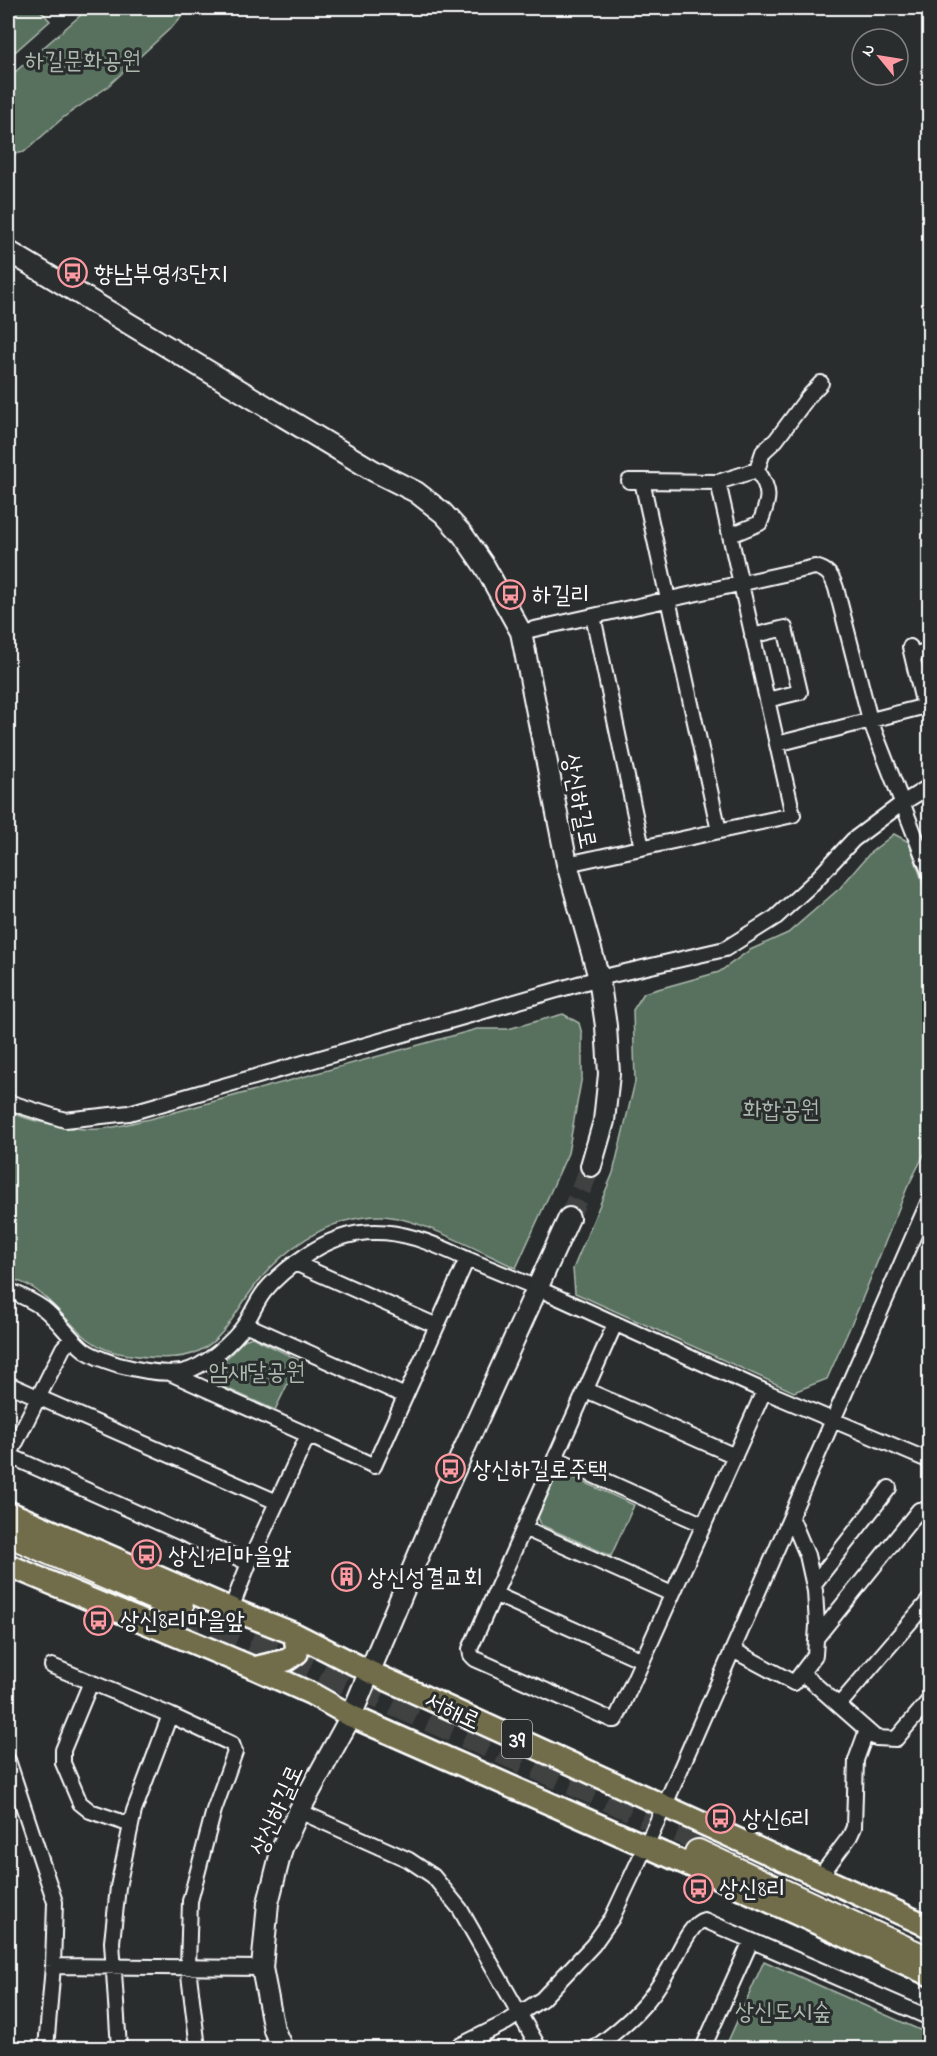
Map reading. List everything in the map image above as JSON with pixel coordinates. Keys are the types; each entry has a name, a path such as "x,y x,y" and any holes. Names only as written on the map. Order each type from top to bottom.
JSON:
{"highway":[{"path":"8,1533 178,1615 8,1546"},
{"name":"서해로","path":"703,1848 930,1943"},
{"name":"서해로","path":"703,1848 930,1961"}],"main road":[{"name":"서해로","path":"8,1512 231,1609 295,1634 370,1672 664,1807 703,1848 930,1975"},
{"name":"서해로","path":"8,1564 254,1668 312,1694 351,1716 645,1847 703,1848 819,1878 930,1927"},
{"path":"254,1668 287,1660 297,1653 295,1634"}],"street":[{"name":"상신하길로","path":"8,250 374,471 416,492 443,513 485,567 521,632 567,864 599,978 606,1026 609,1074 604,1121 591,1166"},
{"path":"757,470 763,452 776,440 821,383"},
{"path":"719,831 668,600 635,481 718,482 757,470"},
{"path":"731,535 760,523 769,502 766,483 757,470"},
{"path":"567,864 794,815 718,482"},
{"path":"521,632 815,567 822,568 829,573 836,588 870,720 930,874"},
{"path":"593,616 642,848"},
{"path":"752,636 785,628 798,681 800,692 767,700"},
{"path":"777,744 927,706 911,651 930,650"},
{"path":"8,1102 65,1120 129,1113 599,978 725,949 776,917 813,883 853,840 901,804 930,786"},
{"path":"456,2049 521,2014 542,1999 593,1946 612,1918 664,1807 930,1198"},
{"name":"상신하길로","path":"282,2049 274,2030 262,1968 267,1903 282,1848 299,1811 351,1716 447,1487 569,1218"},
{"path":"8,1290 44,1309 83,1349 100,1358 140,1369 183,1372 217,1354 245,1324 264,1292 295,1263 329,1240 371,1231 392,1232 431,1242 930,1461"},
{"path":"169,1372 374,1466 467,1259"},
{"path":"295,1263 437,1326"},
{"path":"245,1324 405,1396"},
{"path":"615,1324 471,1646 471,1655 475,1659 608,1719 617,1718 764,1390"},
{"path":"72,1338 63,1348 8,1457 249,1563"},
{"path":"8,1384 277,1502"},
{"path":"586,1390 735,1456"},
{"path":"231,1609 249,1563 308,1435"},
{"path":"555,1458 704,1525"},
{"path":"814,1584 889,1488"},
{"path":"816,1637 919,1510"},
{"path":"733,1650 794,1683 816,1655 814,1584 807,1555 791,1517"},
{"path":"524,1527 672,1594"},
{"path":"494,1594 642,1660"},
{"path":"839,1705 930,1599"},
{"path":"52,1666 170,1715 232,1744 235,1752 214,1810 190,1901 188,1967 198,2049"},
{"path":"802,1673 876,1738 896,1738 930,1699"},
{"path":"92,1682 63,1750 63,1763 80,1803 90,1811 131,1825"},
{"path":"119,2049 112,1942 118,1887 134,1811 170,1715"},
{"path":"819,1878 854,1827 856,1760 867,1730"},
{"path":"8,1760 55,1902 53,1966 46,2049"},
{"path":"299,1811 409,1860 433,1876 459,1909 540,2049"},
{"path":"596,2049 646,2005 696,1922 708,1920 751,1941 930,2018"},
{"path":"703,2049 751,1941"},
{"path":"53,1966 262,1968"}],"green space":[{"path":"8,8 38,8 50,21 8,58"},
{"name":"하길문화공원","path":"89,8 189,8 174,25 106,88 64,117 24,152 8,155 8,78"},
{"name":"화합공원","path":"894,834 909,842 929,901 929,1145 907,1188 827,1379 794,1392 575,1293 573,1269 613,1173 635,1082 633,1010 644,993 719,972 750,950 788,933 840,888 870,853"},
{"path":"563,1014 579,1023 582,1034 582,1076 568,1153 516,1268 449,1236 412,1222 381,1216 342,1222 323,1229 290,1250 261,1278 215,1340 199,1351 170,1358 137,1356 105,1349 84,1335 36,1290 8,1277 8,1110 26,1118 65,1127 99,1129 112,1127 150,1119 477,1029 508,1029"},
{"name":"암새달공원","path":"252,1337 299,1360 275,1410 210,1381 209,1370 228,1357 244,1340"},
{"path":"564,1473 634,1505 611,1556 541,1525 538,1517 556,1476"},
{"name":"상신도시숲","path":"764,1961 929,2034 929,2048 725,2048"}],"tunnel":[{"path":"569,1218 591,1166"},
{"path":"180,1608 704,1841"}],"place":[{"name":"향남부영13단지","path":"73,273"},
{"name":"하길리","path":"511,594"},
{"name":"상신하길로주택","path":"451,1469"},
{"name":"상신1리마을앞","path":"147,1555"},
{"name":"상신성결교회","path":"346,1577"},
{"name":"상신8리마을앞","path":"99,1620"},
{"name":"상신6리","path":"721,1818"},
{"name":"상신8리","path":"698,1888"}]}
